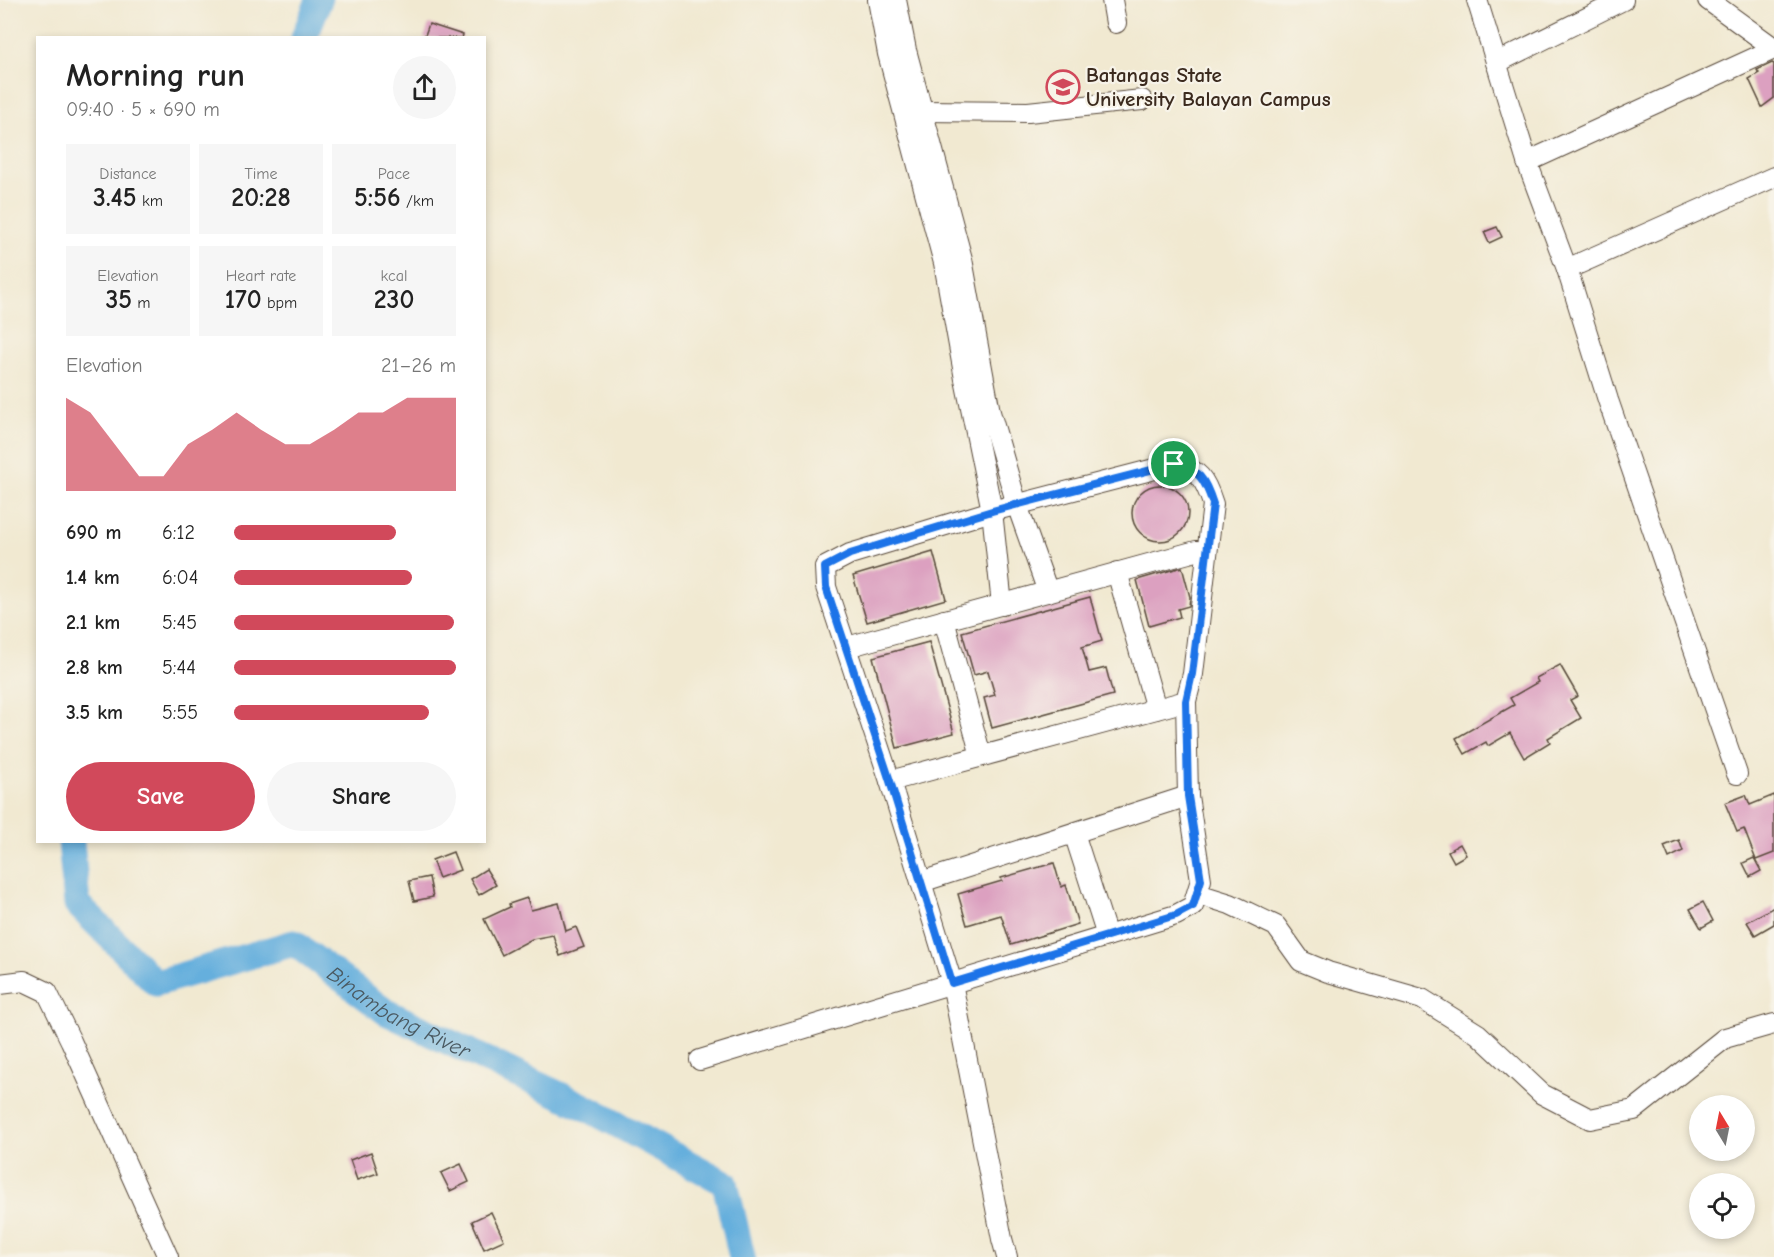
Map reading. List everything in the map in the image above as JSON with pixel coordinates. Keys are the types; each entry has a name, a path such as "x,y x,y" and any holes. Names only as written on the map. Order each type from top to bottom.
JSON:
{"street":[{"path":"878,0 891,64 944,263 992,511 1002,604"},
{"path":"896,0 921,111 962,259 990,412 1017,505 1048,592"},
{"path":"1112,0 1116,23"},
{"path":"1477,0 1527,162 1567,269 1608,400 1737,774"},
{"path":"1497,63 1596,6 1623,0"},
{"path":"1527,162 1774,49 1708,0"},
{"path":"921,111 1028,112 1142,100"},
{"path":"1567,269 1774,177"},
{"path":"700,1060 952,983 1176,915 1193,906 1201,880 1188,796 1186,701 1192,674 1213,504 1208,486 1192,468 1174,464 992,511 850,554 825,567 826,587 890,781 952,983 1007,1257"},
{"path":"847,647 1196,551 1207,552"},
{"path":"1117,572 1156,709"},
{"path":"944,620 981,756"},
{"path":"890,781 1186,701"},
{"path":"921,882 1188,796"},
{"path":"1074,833 1107,936"},
{"path":"1198,894 1230,904 1276,926 1301,961 1328,972 1422,999 1478,1034 1542,1094 1590,1119 1634,1110 1725,1038 1774,1024"},
{"path":"0,984 24,981 47,992 168,1257"}],"building":[{"path":"429,24 463,35 463,36 425,36"},
{"path":"1774,64 1774,98 1762,107 1749,79 1759,73 1757,70"},
{"path":"1497,227 1502,237 1489,243 1484,232"},
{"path":"1154,485 1166,485 1176,489 1184,497 1188,513 1184,529 1176,537 1166,541 1154,541 1144,537 1136,529 1132,519 1132,507 1136,497 1144,489"},
{"path":"933,552 946,599 867,622 853,576"},
{"path":"1182,567 1190,597 1189,606 1178,609 1180,617 1149,626 1137,580"},
{"path":"1090,597 1102,641 1082,647 1089,672 1106,668 1113,695 992,728 984,698 995,695 988,671 974,675 962,632"},
{"path":"929,642 954,733 897,748 873,657"},
{"path":"1560,665 1578,696 1570,700 1581,718 1548,738 1550,742 1524,758 1510,733 1488,746 1486,742 1465,754 1456,738 1514,705 1510,698 1538,682 1536,678"},
{"path":"1746,795 1750,805 1774,795 1774,853 1756,860 1744,829 1737,832 1725,803"},
{"path":"1679,840 1683,851 1669,858 1664,846"},
{"path":"1460,844 1466,855 1454,862 1448,851"},
{"path":"453,852 460,870 439,878 432,860"},
{"path":"1754,858 1761,871 1750,877 1743,863"},
{"path":"1054,863 1061,887 1066,885 1078,924 1011,945 1001,915 967,925 958,894 1002,881 1001,878"},
{"path":"486,869 496,885 479,895 470,879"},
{"path":"429,877 433,897 414,901 409,881"},
{"path":"527,898 531,910 559,903 566,931 576,927 584,947 560,956 553,935 532,939 502,955 484,919 510,907 509,904"},
{"path":"1703,902 1713,921 1701,928 1690,909"},
{"path":"1774,907 1774,924 1755,935 1747,922"},
{"path":"371,1152 378,1173 357,1180 350,1160"},
{"path":"461,1164 469,1182 450,1191 441,1173"},
{"path":"491,1212 504,1240 484,1249 472,1221"}],"waterway":[{"name":"Binambang River","path":"305,36 319,0"},
{"name":"Binambang River","path":"71,843 77,904 156,983 294,943 386,1012 585,1107 725,1183 742,1257"}],"place":[{"name":"Batangas State University Balayan Campus","path":"1063,87"}],"route":[{"path":"1174,464 1192,468 1208,486 1213,504 1192,674 1186,701 1188,796 1201,880 1193,906 1176,915 952,983 890,781 826,587 825,567 850,554 992,511 1174,464"}]}
